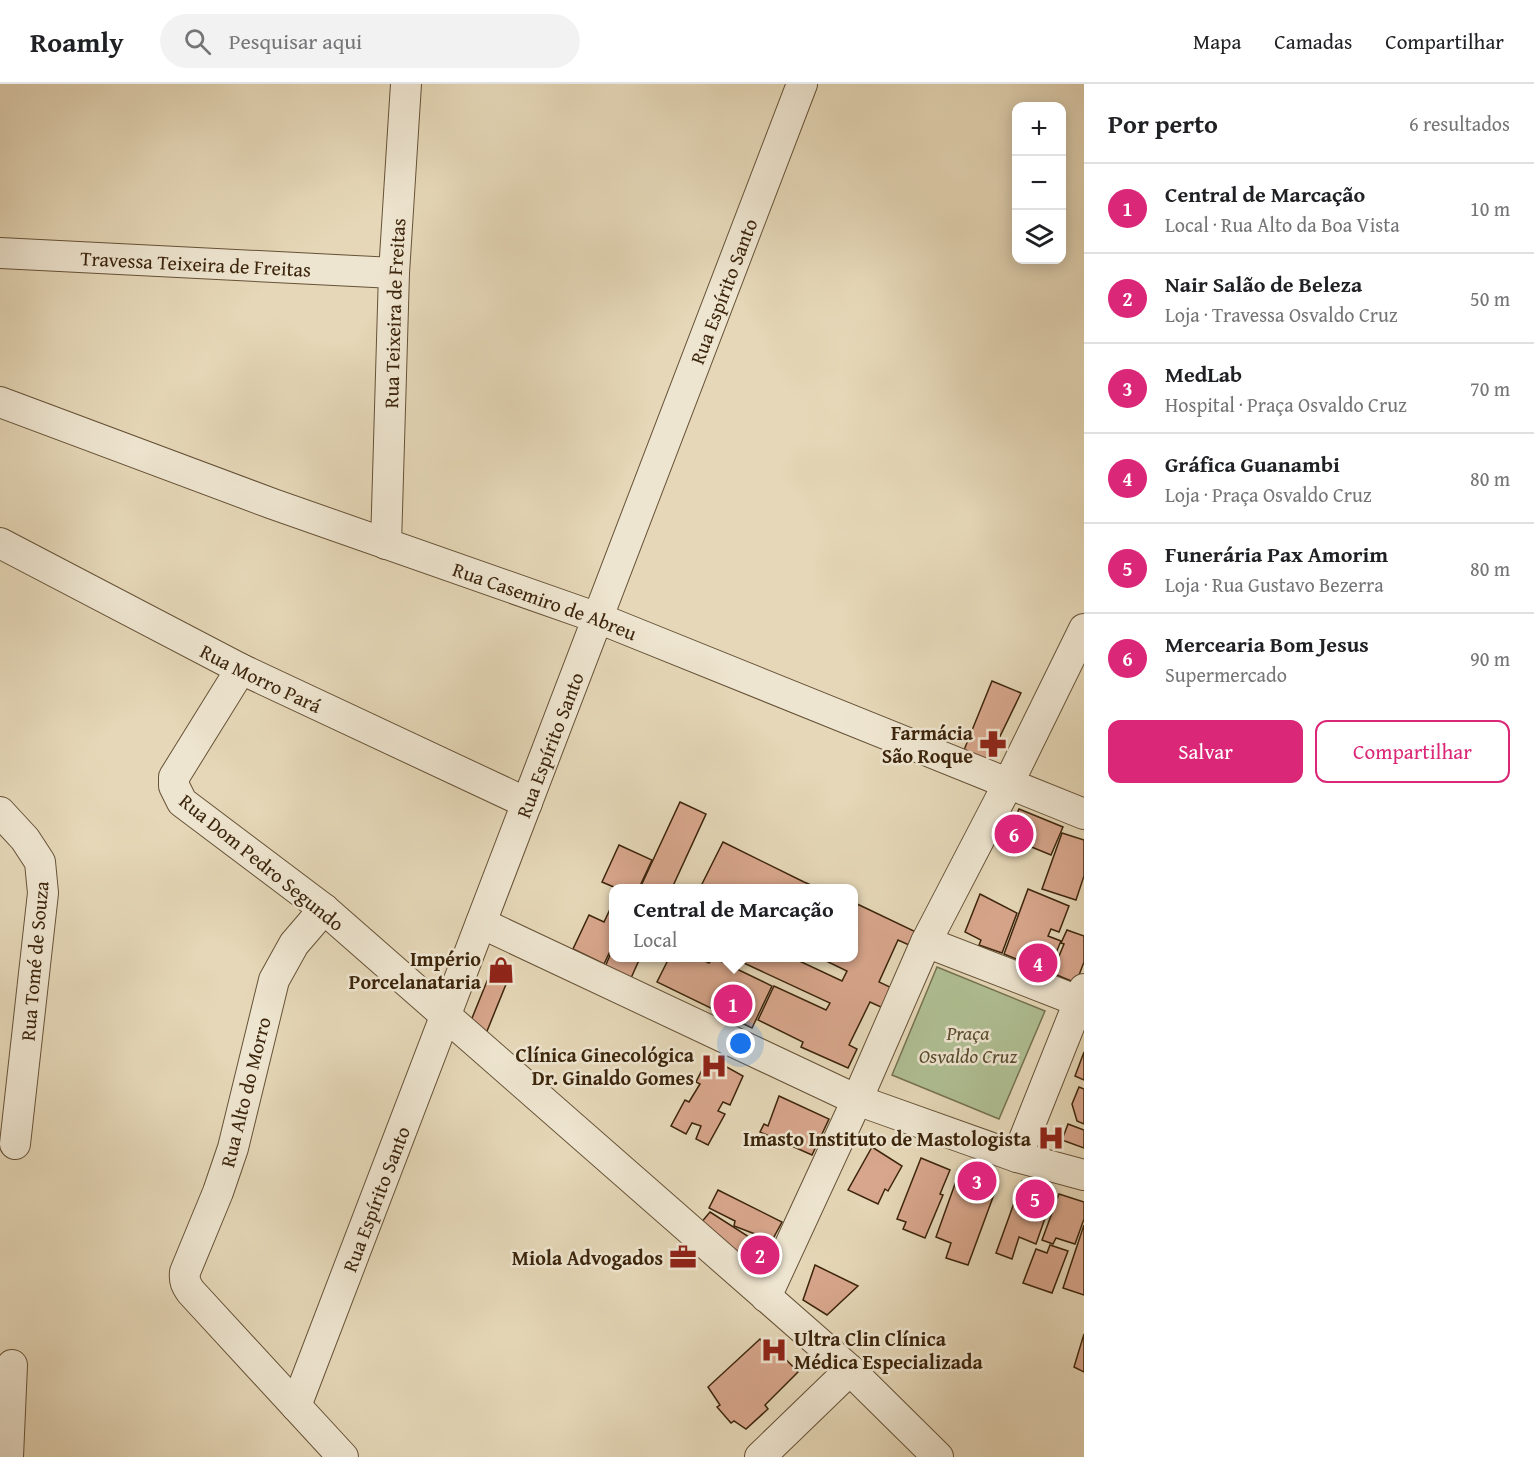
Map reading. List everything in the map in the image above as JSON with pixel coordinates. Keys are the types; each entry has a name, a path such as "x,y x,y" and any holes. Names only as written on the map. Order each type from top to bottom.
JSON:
{"street":[{"name":"Rua Teixeira de Freitas","path":"386,544 394,273 406,84"},
{"name":"Rua Espírito Santo","path":"296,1406 802,84"},
{"name":"Travessa Teixeira de Freitas","path":"0,253 394,273"},
{"name":"Rua Casemiro de Abreu","path":"0,402 273,504 598,618 1084,814"},
{"name":"Rua Morro Pará","path":"0,543 241,669 527,803"},
{"path":"766,1297 857,1100 926,942 1008,784 1084,629"},
{"name":"Rua Dom Pedro Segundo","path":"241,669 174,777 174,786 182,802 324,909 445,1018 850,1370 938,1457"},
{"name":"Rua Tomé de Souza","path":"0,812 25,838 40,862 42,883 40,930 13,1052 15,1144"},
{"name":"Rua Alto do Morro","path":"296,1406 185,1284 185,1272 218,1192 233,1148 274,980 294,944 324,909"},
{"path":"481,923 857,1100 1017,1157 1084,1175"},
{"path":"926,942 1081,995 1017,1157"},
{"path":"8,1457 12,1365"},
{"path":"760,1457 850,1370"},
{"path":"296,1406 343,1457"}],"green space":[{"name":"Praça Osvaldo Cruz","path":"937,967 1045,1011 999,1119 892,1075"}],"building":[{"path":"992,681 1021,693 988,761 964,750"},
{"path":"680,802 706,814 674,884 642,884"},
{"path":"1019,809 1063,827 1051,855 1007,837"},
{"path":"1062,833 1084,840 1084,876 1076,900 1042,889"},
{"path":"723,842 809,884 702,884"},
{"path":"619,845 652,860 641,884 609,885 602,882"},
{"path":"1028,889 1069,906 1059,932 1051,929 1048,936 1061,941 1048,972 1004,954"},
{"path":"980,894 1017,913 1002,953 979,945 981,940 965,932"},
{"path":"858,904 916,932 909,945 898,940 879,982 892,988 883,1008 870,1002 849,1045 857,1049 848,1068 801,1047 803,1042 758,1020 774,986 826,1010 830,1003 742,962 802,962 842,981 847,971 828,962 858,962"},
{"path":"609,911 609,953 604,964 573,949 589,915 604,922"},
{"path":"1067,930 1084,936 1084,962 1076,983 1052,973"},
{"path":"609,958 609,962 638,962 631,978 605,967"},
{"path":"667,962 722,962 772,986 752,1028 657,982"},
{"path":"494,964 511,972 483,1041 468,1028"},
{"path":"1084,1052 1084,1080 1075,1076"},
{"path":"707,1060 720,1067 725,1066 743,1076 730,1105 723,1102 718,1111 725,1114 708,1145 696,1139 701,1126 692,1123 686,1134 671,1126 685,1100 689,1102 700,1084 696,1082"},
{"path":"1079,1087 1084,1089 1084,1124 1077,1121 1072,1104"},
{"path":"779,1096 829,1119 812,1155 760,1132 764,1124 768,1126"},
{"path":"1068,1124 1084,1130 1084,1148 1062,1140"},
{"path":"872,1147 902,1166 888,1191 885,1189 878,1204 848,1190"},
{"path":"921,1158 950,1170 940,1194 943,1195 925,1238 903,1229 906,1222 897,1219"},
{"path":"960,1170 972,1174 970,1179 996,1189 968,1265 946,1258 951,1243 936,1237"},
{"path":"1022,1181 1037,1186 1034,1192 1052,1198 1036,1244 1019,1237 1012,1259 996,1253"},
{"path":"718,1190 782,1222 769,1246 753,1238 755,1234 734,1226 735,1221 709,1208"},
{"path":"1059,1194 1084,1202 1084,1219 1075,1244 1056,1238 1053,1244 1042,1240"},
{"path":"710,1212 766,1248 753,1278 695,1230"},
{"path":"1084,1225 1084,1295 1063,1288"},
{"path":"1050,1245 1068,1251 1052,1293 1023,1283 1036,1249 1047,1253"},
{"path":"815,1265 858,1286 827,1315 803,1300"},
{"path":"1084,1334 1084,1372 1074,1367"},
{"path":"760,1339 770,1350 774,1347 798,1372 765,1405 768,1409 746,1429 734,1421 731,1423 717,1407 720,1405 708,1387"}],"place":[{"name":"Farmácia São Roque","path":"993,744"},
{"name":"Mercearia Bom Jesus","path":"1014,834"},
{"name":"Gráfica Guanambi","path":"1038,963"},
{"name":"Império Porcelanataria","path":"501,970"},
{"name":"Central de Marcação","path":"733,1004"},
{"name":"Clínica Ginecológica Dr. Ginaldo Gomes","path":"714,1066"},
{"name":"Imasto Instituto de Mastologista","path":"1051,1138"},
{"name":"MedLab","path":"977,1181"},
{"name":"Funerária Pax Amorim","path":"1035,1199"},
{"name":"Nair Salão de Beleza","path":"760,1255"},
{"name":"Miola Advogados","path":"683,1257"},
{"name":"Ultra Clin Clínica Médica Especializada","path":"774,1350"}]}
